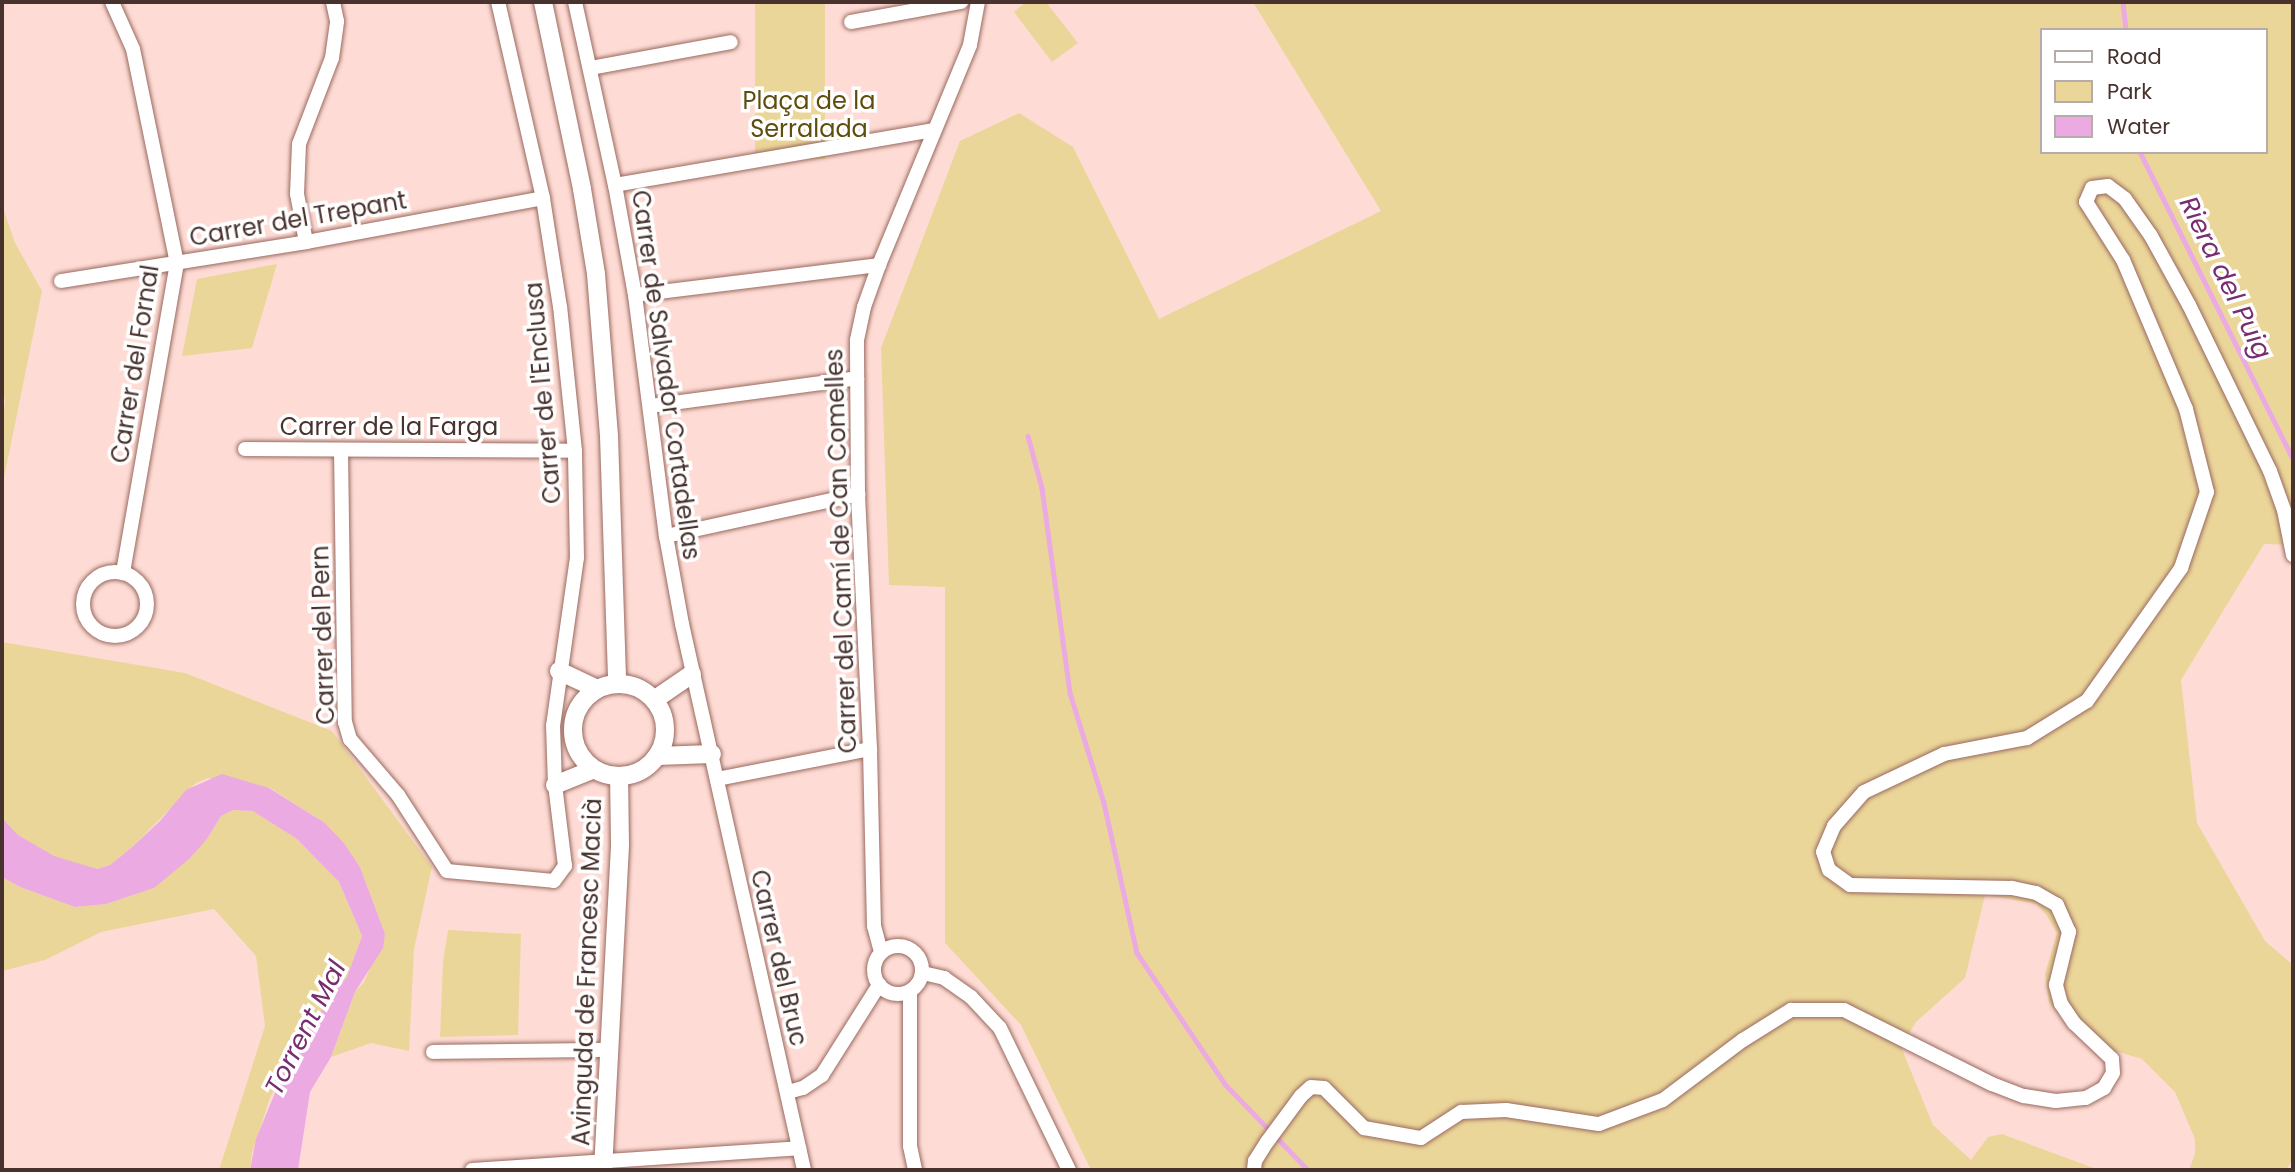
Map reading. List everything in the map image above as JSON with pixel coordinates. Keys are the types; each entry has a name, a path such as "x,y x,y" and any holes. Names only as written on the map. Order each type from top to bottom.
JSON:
{"street":[{"name":"Carrer del Fornal","path":"112,2 133,48 177,263 123,573"},
{"path":"306,242 297,194 299,144 332,58 337,21 333,2"},
{"name":"Carrer de l'Enclusa","path":"498,2 543,198 560,307 575,451 578,558 559,671 553,726 555,785"},
{"path":"543,2 582,189 596,274 609,436 617,683"},
{"name":"Carrer de Salvador Cortadellas","path":"575,2 615,185 651,405 666,536 692,674 712,754"},
{"path":"851,22 961,2"},
{"name":"Carrer del Camí de Can Comelles","path":"881,953 873,926 870,749 858,494 857,378 860,323 879,265 970,45 978,2"},
{"path":"590,68 731,42"},
{"path":"615,185 933,130"},
{"path":"1254,1170 1255,1161 1267,1142 1301,1096 1311,1087 1324,1088 1364,1128 1421,1138 1461,1112 1506,1110 1599,1124 1663,1100 1743,1040 1791,1010 1844,1010 1992,1084 2024,1096 2056,1101 2086,1098 2104,1088 2113,1073 2112,1059 2074,1023 2061,1004 2056,985 2069,932 2057,905 2036,892 2012,888 1850,885 1829,870 1823,852 1834,826 1864,792 1944,754 2027,738 2087,701 2181,568 2207,492 2186,410 2123,260 2086,202 2092,188 2108,186 2125,199 2151,236 2189,305 2270,471 2284,510 2293,555"},
{"name":"Carrer del Trepant","path":"61,281 306,242 543,198"},
{"path":"635,296 879,265"},
{"path":"651,405 857,378"},
{"name":"Carrer de la Farga","path":"245,449 575,451"},
{"name":"Carrer del Pern","path":"341,450 345,722 350,739 398,795 447,871 554,881 565,866 555,785"},
{"path":"666,536 858,494"},
{"path":"108,572 123,573 136,580 145,593 145,615 130,632 108,635 89,622 83,600 94,579 108,572"},
{"path":"559,671 597,689"},
{"path":"654,700 692,674"},
{"path":"617,683 637,688 654,700 664,722 665,734 657,756 640,771 619,776 594,769 576,748 573,721 582,702 597,689 617,683"},
{"path":"717,779 870,749"},
{"path":"657,756 712,754"},
{"name":"Carrer del Bruc","path":"712,754 804,1170"},
{"path":"555,785 594,769"},
{"name":"Avinguda de Francesc Macià","path":"603,1166 620,844 619,776"},
{"path":"895,946 909,948 920,959 923,973 919,984 910,992 893,994 879,985 874,968 881,953 895,946"},
{"path":"923,973 944,978 971,997 1000,1028 1069,1170"},
{"path":"788,1092 803,1088 822,1075 879,985"},
{"path":"910,992 910,1146 915,1170"},
{"path":"433,1052 609,1049"},
{"path":"472,1170 692,1163 799,1148"}],"green space":[{"name":"Plaça de la Serralada","path":"755,2 825,2 825,159 755,159"},
{"path":"1026,2 1046,2 1078,43 1052,62 1014,12"},
{"path":"1253,2 2293,2 2293,545 2264,544 2181,680 2197,823 2265,941 2293,965 2293,1159 2286,1170 2189,1170 2195,1154 2195,1139 2175,1092 2142,1059 2085,1042 2049,1003 2045,974 2057,933 2047,916 2037,904 1985,895 1965,978 1916,1022 1901,1047 1933,1125 1971,1160 1988,1137 2002,1134 2099,1170 1091,1170 1021,1025 945,943 945,587 889,585 881,348 960,141 1019,113 1073,147 1159,319 1381,211"},
{"path":"2,205 15,243 42,291 2,488 2,418 5,403 2,373"},
{"path":"277,264 252,348 182,356 197,279"},
{"path":"2,642 185,673 332,731 432,867 414,949 409,1051 371,1043 331,1057 355,992 364,982 385,934 360,867 344,843 325,823 270,788 208,778 196,783 131,848 110,865 96,869 54,857 18,835 2,818"},
{"path":"233,810 253,811 297,839 339,882 362,936 347,977 302,1035 270,1098 252,1153 250,1170 219,1170 265,1026 256,956 214,909 101,932 45,960 2,971 2,877 20,887 75,907 106,904 154,888 207,839 221,816"},
{"path":"448,930 521,934 518,1035 440,1037 443,962"}],"water":[{"path":"222,774 269,788 325,823 344,843 360,867 385,934 383,948 355,992 331,1057 310,1092 298,1170 250,1170 256,1139 288,1061 302,1035 347,977 362,936 339,882 297,839 253,811 233,810 221,816 207,839 189,859 154,888 106,904 75,907 20,887 2,877 2,818 18,835 54,856 97,869 110,865 131,848 160,821 186,790"}],"waterway":[{"name":"Riera del Puig","path":"2123,2 2126,28"},
{"name":"Riera del Puig","path":"2141,154 2293,459"},
{"path":"1028,436 1042,488 1070,693 1104,803 1137,953 1225,1084 1308,1170"}],"water label":[{"name":"Torrent Mal","path":"306,1028"}]}
